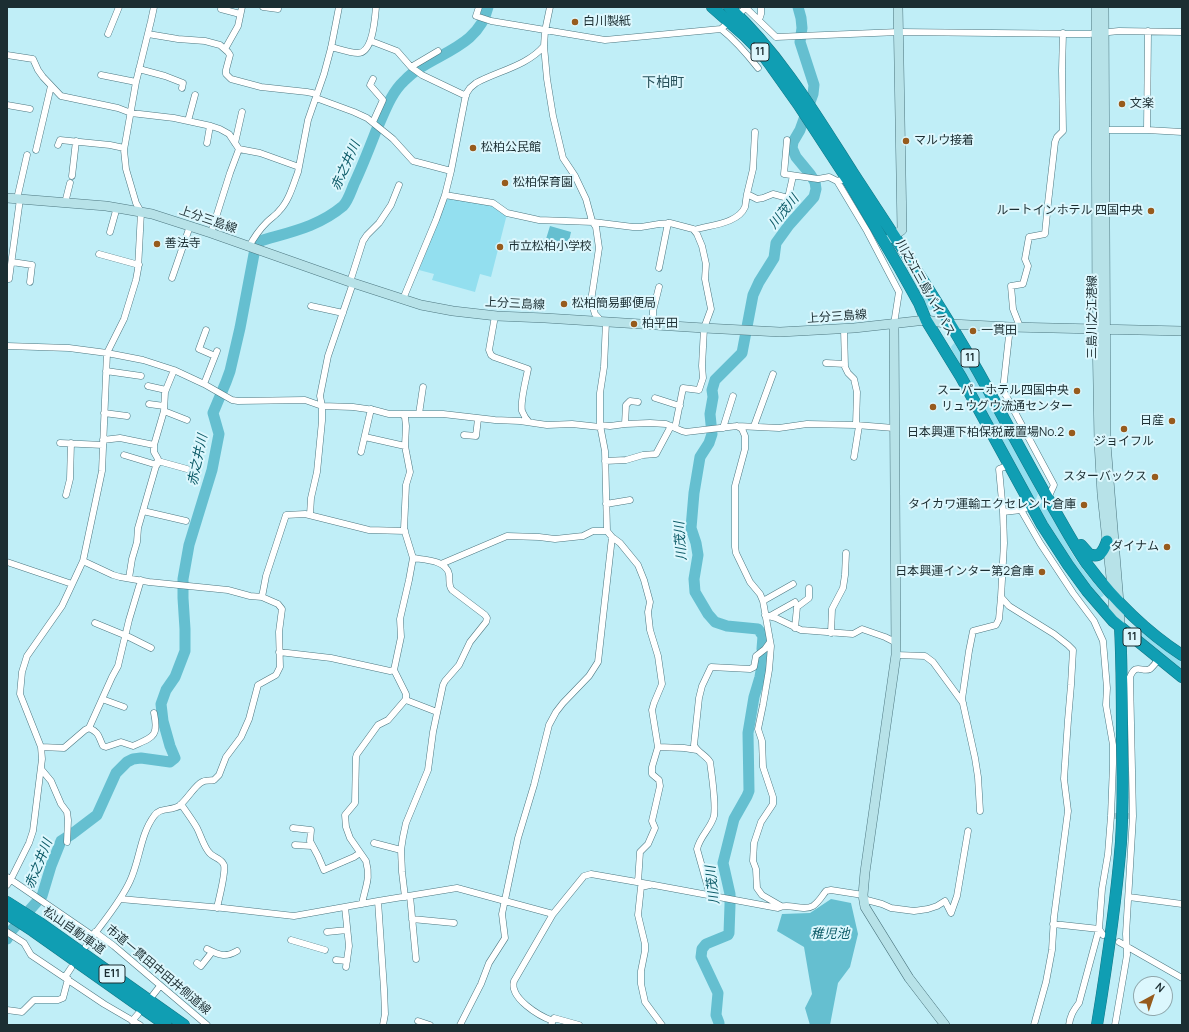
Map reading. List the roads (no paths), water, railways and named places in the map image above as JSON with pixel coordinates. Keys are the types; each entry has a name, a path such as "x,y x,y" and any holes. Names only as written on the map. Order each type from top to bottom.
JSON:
{"highway":[{"name":"川之江三島バイパス","path":"712,7 734,18"},
{"name":"川之江三島バイパス","path":"729,7 734,18 771,66 800,100 894,235 951,324 1011,433 1087,563 1116,599 1135,619 1182,655"},
{"name":"川之江三島バイパス","path":"813,120 842,180 884,242 919,303 926,320 961,377 1009,465 1026,508 1042,525 1087,591 1116,624 1182,677"},
{"path":"1048,498 1089,554 1092,556 1100,554 1104,550 1107,541"},
{"path":"1097,1025 1115,899 1121,840 1123,781 1122,660 1116,624"},
{"name":"松山自動車道","path":"7,902 37,927 166,1025"},
{"name":"松山自動車道","path":"7,914 37,927 184,1025"}],"main road":[{"path":"884,242 902,230 898,7"},
{"name":"三島川之江港線","path":"1096,7 1100,32 1104,130 1099,442 1107,541 1116,599"},
{"name":"三島川之江港線","path":"1104,7 1100,32 1101,330 1106,455 1116,599 1116,624"},
{"name":"上分三島線","path":"7,198 117,207 166,218 352,283 436,309 495,316 780,332 844,329 926,320 951,324 1010,327 1182,331"},
{"path":"894,324 896,655 866,865 863,897 865,907 909,978 945,1025"}],"street":[{"path":"108,34 120,7"},
{"path":"8,880 29,843 33,831 41,769 41,747 20,694 22,672 27,656 62,606 83,561 102,471 107,353 124,319 136,280 141,212 136,203 126,169 124,148 136,82 154,7"},
{"path":"263,7 278,9"},
{"path":"249,247 252,240 260,230 280,211 295,180 308,120 317,96 331,47 338,7"},
{"path":"331,47 357,53 364,51 370,41 376,7"},
{"path":"479,7 476,16 483,18 546,31 605,40 721,30 728,34 758,68"},
{"path":"550,7 544,46 547,80 553,116 563,158 575,176 586,199 596,227 599,248 591,301 595,314 604,322 604,367 600,393 600,426 605,451 607,531 620,543 638,565 644,580 650,602 648,612 650,630 658,656 662,684 652,710 658,747 652,767 652,774 659,780 660,786 652,821 655,828 648,844 640,852 638,882"},
{"path":"759,20 761,7"},
{"path":"721,30 746,8 776,37 899,32 1063,34 1089,34 1118,31 1182,32"},
{"path":"221,9 241,10 238,26 225,49"},
{"path":"1147,130 1148,31"},
{"path":"148,34 209,42 220,45 230,55 226,74 231,79 261,87 307,92 317,96 373,122 393,139 413,161 451,171"},
{"path":"1020,327 1013,309 1011,286 1023,284 1028,266 1025,259 1029,237 1045,234 1056,142 1057,137 1063,131 1063,34"},
{"path":"370,41 397,50 411,67 420,74 466,96"},
{"path":"403,299 445,195 466,96 470,88 476,83 520,64 538,53 544,46"},
{"path":"411,67 438,51"},
{"path":"7,55 33,59 38,70 61,96 118,108 131,113 188,121 210,126 227,132 239,149 260,153 299,167"},
{"path":"139,69 168,73 184,83 182,88"},
{"path":"101,75 136,82"},
{"path":"373,79 370,85 383,100 373,122"},
{"path":"36,150 43,136 51,86"},
{"path":"188,121 195,95"},
{"path":"7,105 21,105 30,110"},
{"path":"235,143 242,112"},
{"path":"207,143 210,126"},
{"path":"1104,130 1182,132"},
{"path":"445,195 493,203 507,213 539,220 593,222 633,227 668,223 694,230 730,220 739,214 744,208 753,169 755,132"},
{"path":"58,145 60,140 110,145 124,148"},
{"path":"787,140 784,174 818,179 829,177 842,180 899,292 894,324"},
{"path":"72,176 76,141"},
{"path":"211,233 239,149"},
{"path":"7,279 9,279 12,262 19,199 27,155"},
{"path":"746,194 757,199 772,194 788,198 793,176"},
{"path":"65,203 70,183"},
{"path":"310,515 311,498 317,472 322,406 320,396 328,356 343,313 363,241 379,223 391,205 399,185"},
{"path":"110,232 117,207"},
{"path":"659,268 668,223"},
{"path":"172,278 190,226"},
{"path":"605,461 626,460 643,455 656,454 673,427 680,406 683,388 699,390 701,386 703,378 702,366 704,328 711,309 705,279 706,264 702,246 694,230"},
{"path":"99,254 138,265"},
{"path":"12,262 32,265 30,282"},
{"path":"653,325 659,287"},
{"path":"311,306 321,306 343,313"},
{"path":"495,316 489,350 494,357 528,369 522,406 525,418 529,422"},
{"path":"1010,327 1003,390 1054,485 1048,498"},
{"path":"844,329 845,367 854,379 857,392 858,426 854,458"},
{"path":"204,384 216,353 199,349 206,330"},
{"path":"7,346 69,348 143,360 174,370 238,402 305,400 322,406 353,407 389,414 443,414 478,419 529,422 547,425 572,424 610,426 650,423 666,424 686,432 737,426 779,428 808,424 894,428"},
{"path":"826,363 845,364"},
{"path":"129,578 132,559 138,542 138,528 158,459 154,452 154,445 164,408 166,390 174,370"},
{"path":"106,371 141,376"},
{"path":"754,426 773,374"},
{"path":"148,386 166,390"},
{"path":"419,414 423,387"},
{"path":"723,428 733,396"},
{"path":"655,398 680,406"},
{"path":"625,424 626,405 630,401 638,402"},
{"path":"149,404 164,408 187,420"},
{"path":"361,452 371,410"},
{"path":"104,413 127,416"},
{"path":"362,904 369,877 366,861 350,838 345,820 346,813 355,803 356,757 378,725 388,720 406,700 406,694 394,670 401,637 400,619 414,558 405,530 406,484 410,472 405,446 405,417 402,414"},
{"path":"464,435 476,436 478,419"},
{"path":"737,426 742,429 745,436 745,449 735,486 735,547 736,553 750,582 760,594 763,601 768,616 771,646 769,670 758,729 762,741 763,767 773,797 773,804 761,822 754,843 753,861 756,868 757,888 762,894 781,906"},
{"path":"365,437 405,446"},
{"path":"60,443 103,443 120,438 154,445"},
{"path":"66,495 70,479 72,443"},
{"path":"124,455 188,469"},
{"path":"980,811 978,777 975,758 962,700 973,631 996,625 999,619 1004,543 999,469 1009,465"},
{"path":"606,504 630,500"},
{"path":"1003,512 1026,508 1040,543 1073,593 1094,621 1103,641 1107,688 1106,705 1113,745 1114,764 1112,816 1102,889 1101,932 1078,1003 1072,1012 1069,1025"},
{"path":"143,510 186,521"},
{"path":"262,597 266,576 286,514 306,514 369,530 405,530"},
{"path":"414,558 441,564 507,536 555,539 583,536 593,531 607,531"},
{"path":"460,1025 482,984 489,963 505,938 502,914 518,838 550,725 556,712 589,676 598,662 612,537"},
{"path":"831,633 832,609 843,588 846,553"},
{"path":"83,561 113,575 177,585 228,590 250,596 262,597 278,604 282,609 279,632 280,667 276,675 258,686 249,718 241,737 226,757 219,775 214,780 203,781 200,783 188,797 174,809 157,812 142,841 130,880 120,899 86,946"},
{"path":"7,562 72,584"},
{"path":"416,959 412,919 402,872 401,850 406,823 428,770 437,712 444,682 459,665 470,642 487,620 485,615 452,590 448,572 441,564"},
{"path":"41,747 64,748 85,730 90,728 118,666 141,580"},
{"path":"763,601 793,584"},
{"path":"796,628 797,607 809,598 809,588"},
{"path":"1001,597 1009,606 1054,634 1072,650 1064,779 1068,810 1053,924 1052,950 1046,982 1034,1025"},
{"path":"768,616 795,602"},
{"path":"768,616 801,630 853,634 862,629 895,642"},
{"path":"95,623 151,648"},
{"path":"710,896 697,849 698,843 714,817 710,762 708,758 697,750 694,745 699,698 702,686 711,667 750,669 754,667 756,656 770,642"},
{"path":"279,652 331,658 390,671 394,670"},
{"path":"896,655 928,657 963,703"},
{"path":"1115,1025 1127,955 1126,934 1129,898 1131,816 1130,677 1132,672 1136,670 1150,669 1159,659"},
{"path":"102,699 124,707"},
{"path":"406,700 437,712"},
{"path":"90,728 99,734 103,746 106,747 121,742 133,746 151,738 156,730 154,713"},
{"path":"658,747 697,750"},
{"path":"41,769 50,781 61,804 68,812 67,842"},
{"path":"180,805 183,807 196,828 207,851 220,859 223,863 224,874 216,908"},
{"path":"293,828 310,830 310,841 324,870 360,853"},
{"path":"579,1025 554,1018 552,1023 528,1006 512,986 553,914 584,876 591,874 778,908 781,906 804,908 812,907 818,902 826,891 831,890 863,897 891,908 914,911 928,909 945,901 951,913 957,896 968,831"},
{"path":"374,843 401,850"},
{"path":"295,845 312,846"},
{"name":"市道一貫田中田井側道線","path":"8,880 114,946 207,1025"},
{"path":"654,885 641,887 638,914 645,950 640,971 644,1002 662,1025"},
{"path":"120,899 294,916 457,888 553,914"},
{"path":"1129,898 1182,904"},
{"path":"378,901 385,1002 383,1025"},
{"path":"336,960 346,964 349,946 344,907"},
{"path":"412,919 454,922"},
{"path":"1053,924 1101,932"},
{"path":"327,932 347,930"},
{"path":"7,932 24,943 31,955 104,1004 140,1025"},
{"path":"290,940 325,950"},
{"path":"1119,942 1182,978"},
{"path":"197,963 201,966 209,951 228,956 237,951"},
{"path":"7,1010 22,1012 34,1000 58,1000 63,998 66,978 71,968"},
{"path":"153,995 160,986"},
{"path":"132,1020 138,1014"},
{"path":"418,1021 430,1025"}],"water":[{"path":"550,226 571,232 568,245 546,239"},
{"name":"稚児池","path":"831,899 851,903 858,934 850,967 838,983 830,1025 810,1025 805,1008 812,994 804,947 777,931 782,914 810,913"}],"waterway":[{"name":"赤之井川","path":"7,939 12,930 42,896 51,866 61,841 97,815 116,773 127,762 133,759 141,758 170,762 175,758 163,721 161,704 166,690 175,677 185,651 183,579 189,545 212,470 219,434 213,413 230,371 254,254 260,241 293,232 314,224 343,206 349,196 391,98 399,86 415,72 464,42 474,33 483,21 488,7"},
{"name":"川茂川","path":"719,1025 716,1015 718,993 701,957 702,949 706,944 728,935 729,933 730,894 723,863 734,819 749,791 748,733 764,653 762,649 763,636 758,629 727,626 715,622 708,614 695,592 694,579 698,555 691,528 694,493 700,457 709,443 712,434 710,414 713,397 712,390 715,380 742,353 753,295 774,258 776,243 789,225 814,197 816,189 815,182 796,157 792,148 793,142 800,130 813,94 814,85 800,42 802,28 798,7"}],"tunnel":[{"path":"1114,816 1129,816"}],"place":[{"name":"白川製紙","path":"575,22"},
{"name":"文楽","path":"1122,104"},
{"name":"マルウ接着","path":"906,141"},
{"name":"松柏公民館","path":"473,148"},
{"name":"松柏保育園","path":"505,183"},
{"name":"ルートインホテル 四国中央","path":"1151,211"},
{"name":"善法寺","path":"157,244"},
{"name":"市立松柏小学校","path":"500,247"},
{"name":"松柏簡易郵便局","path":"564,304"},
{"name":"柏平田","path":"634,324"},
{"name":"一貫田","path":"973,331"},
{"name":"スーパーホテル四国中央","path":"1077,391"},
{"name":"リュウグウ流通センター","path":"933,407"},
{"name":"日産","path":"1172,421"},
{"name":"ジョイフル","path":"1124,429"},
{"name":"日本興運下柏保税蔵置場No.2","path":"1072,433"},
{"name":"スターバックス","path":"1155,477"},
{"name":"タイカワ運輸エクセレント倉庫","path":"1084,505"},
{"name":"ダイナム","path":"1167,547"},
{"name":"日本興運インター第2倉庫","path":"1042,572"}],"district":[{"name":"下柏町","path":"663,83"}]}
